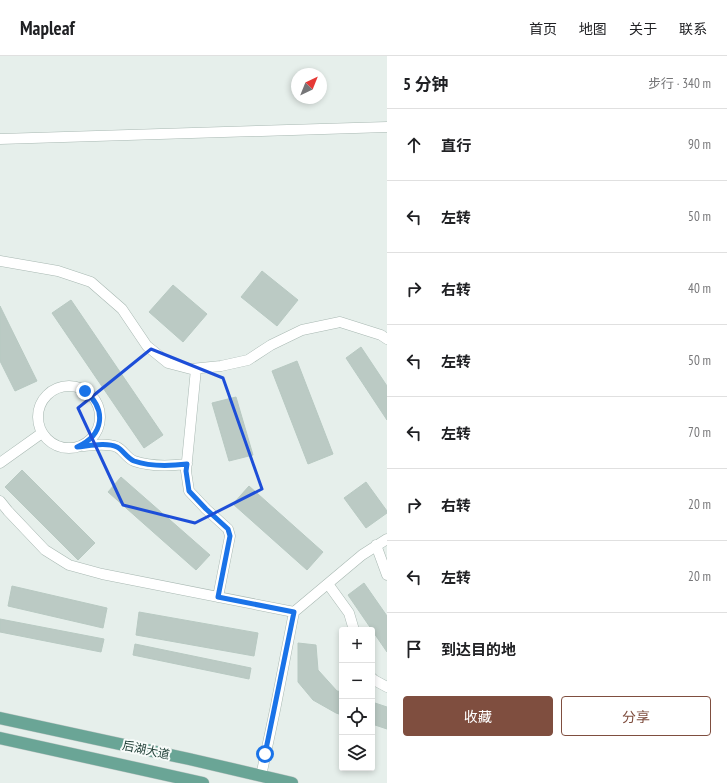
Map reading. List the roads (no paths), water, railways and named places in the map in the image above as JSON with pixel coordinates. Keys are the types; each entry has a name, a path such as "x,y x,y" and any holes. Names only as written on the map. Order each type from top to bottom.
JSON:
{"main road":[{"name":"后湖大道","path":"0,718 292,783"},
{"name":"后湖大道","path":"0,738 202,783"}],"street":[{"path":"0,139 387,127"},
{"path":"0,261 58,271 91,282 122,309 147,346 168,363 191,369 221,366 248,360 271,345 302,330 340,322 381,335 387,339"},
{"path":"196,369 186,471 189,491 228,529 230,536 218,597"},
{"path":"77,447 86,443 94,436 100,417 98,407 93,398 85,391 75,387 65,386 55,389 47,395 41,403 38,413 38,423 42,433 48,440 57,446 67,448 77,447 95,445 109,446 118,448 124,455 134,461 166,466 187,464"},
{"path":"0,463 42,433"},
{"path":"0,501 45,550 69,565 102,574 294,612"},
{"path":"261,776 294,612 362,555 387,538"},
{"path":"376,545 387,575"},
{"path":"328,584 350,613 353,627"},
{"path":"375,681 387,687"}]}
